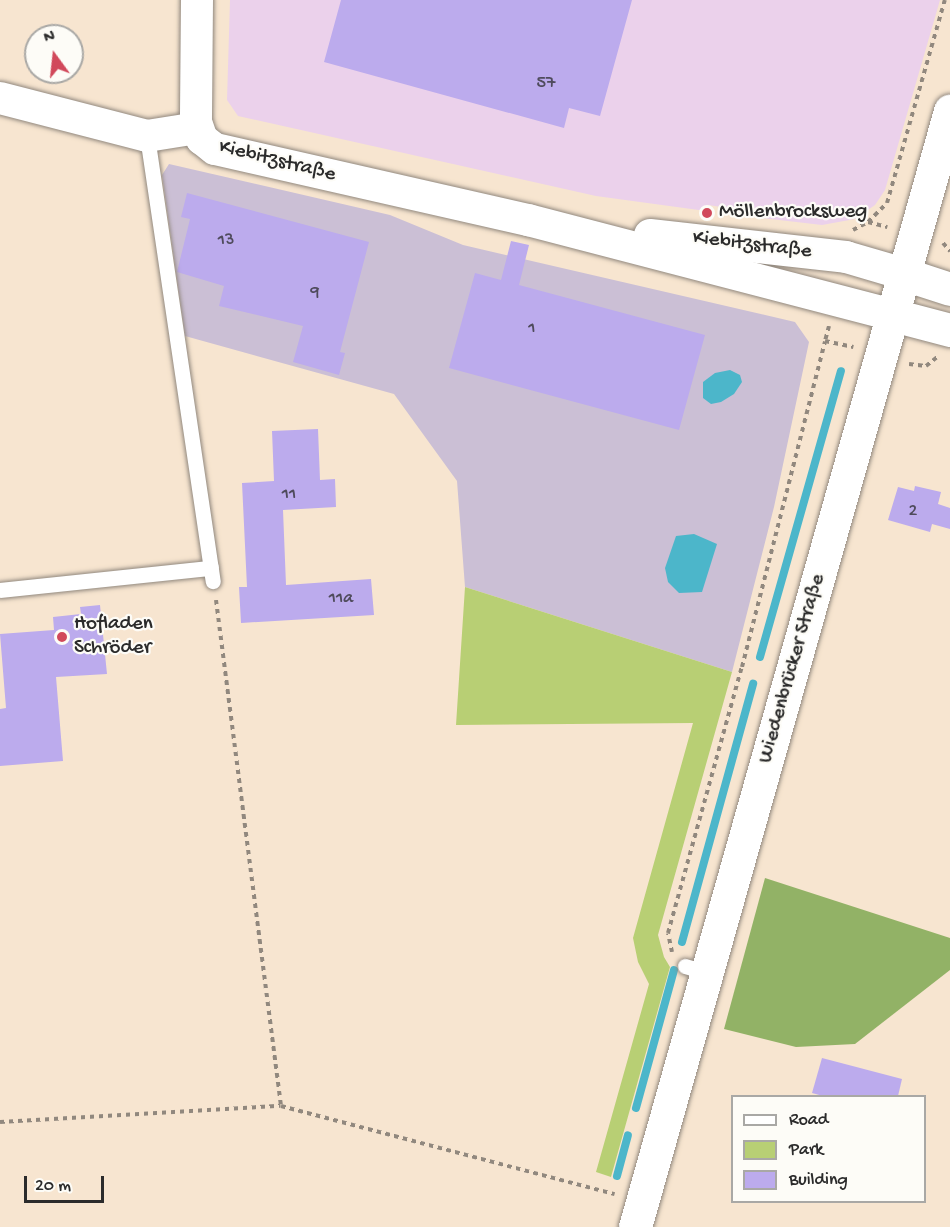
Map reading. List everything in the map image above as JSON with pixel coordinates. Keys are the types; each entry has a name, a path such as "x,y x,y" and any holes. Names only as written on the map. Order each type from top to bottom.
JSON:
{"main road":[{"name":"Wiedenbrücker Straße","path":"639,1214 695,969 893,315 950,111"},
{"path":"904,274 950,289"},
{"path":"893,315 944,343"}],"street":[{"path":"197,0 197,128"},
{"name":"Kiebitzstraße","path":"0,98 147,136 197,128 202,140 215,149 237,156 528,220 893,315"},
{"name":"Kiebitzstraße","path":"528,220 846,257 904,274"}],"lane":[{"path":"0,590 212,574 147,136"}],"path":[{"path":"853,230 868,222 887,203 945,0"},
{"path":"868,222 886,226"},
{"path":"695,969 671,951 668,933 742,667 831,321"},
{"path":"825,341 855,348"},
{"path":"915,366 926,366 944,343"},
{"path":"212,574 281,1106"},
{"path":"0,1122 281,1106 639,1214"}],"shaded area":[{"path":"230,0 940,0 885,190 875,205 855,219 822,225 727,214 728,208 708,205 706,211 596,196 238,116 227,100"},
{"path":"169,164 390,215 463,245 795,322 809,342 774,507 732,672 465,587 457,481 394,394 185,336 162,175"}],"green space":[{"path":"465,587 732,672 658,935 664,957 670,967 611,1177 596,1172 649,984 638,962 633,938 693,723 456,725"},
{"path":"765,878 950,938 950,970 855,1044 796,1047 724,1029"}],"water":[{"path":"730,370 740,375 742,382 734,394 721,402 711,404 703,398 703,382 715,373"},
{"path":"694,534 717,544 702,592 679,593 668,582 665,568 676,536"}],"building":[{"path":"341,0 632,0 600,116 569,108 564,128 324,62"},
{"path":"187,193 369,242 340,352 345,353 339,375 293,362 303,326 219,306 224,286 177,272 190,219 181,217"},
{"path":"511,241 529,245 519,285 705,335 679,430 449,368 475,273 501,280"},
{"path":"318,429 320,480 335,479 336,507 283,510 286,585 371,579 374,615 241,623 239,587 247,587 242,483 274,481 272,431"},
{"path":"915,486 941,492 938,504 950,508 950,529 932,524 930,532 888,520 898,487 914,491"},
{"path":"100,605 107,674 56,677 63,761 0,766 0,709 6,708 0,634 54,630 53,617 81,614 80,607"},
{"path":"822,1058 902,1079 898,1095 819,1095 812,1093"}],"waterway":[{"path":"760,657 841,371"},
{"path":"682,942 753,684"},
{"path":"636,1108 674,970"},
{"path":"617,1176 628,1135"}],"place":[{"name":"Möllenbrocksweg","path":"707,213"},
{"name":"Hofladen Schröder","path":"62,637"}]}
